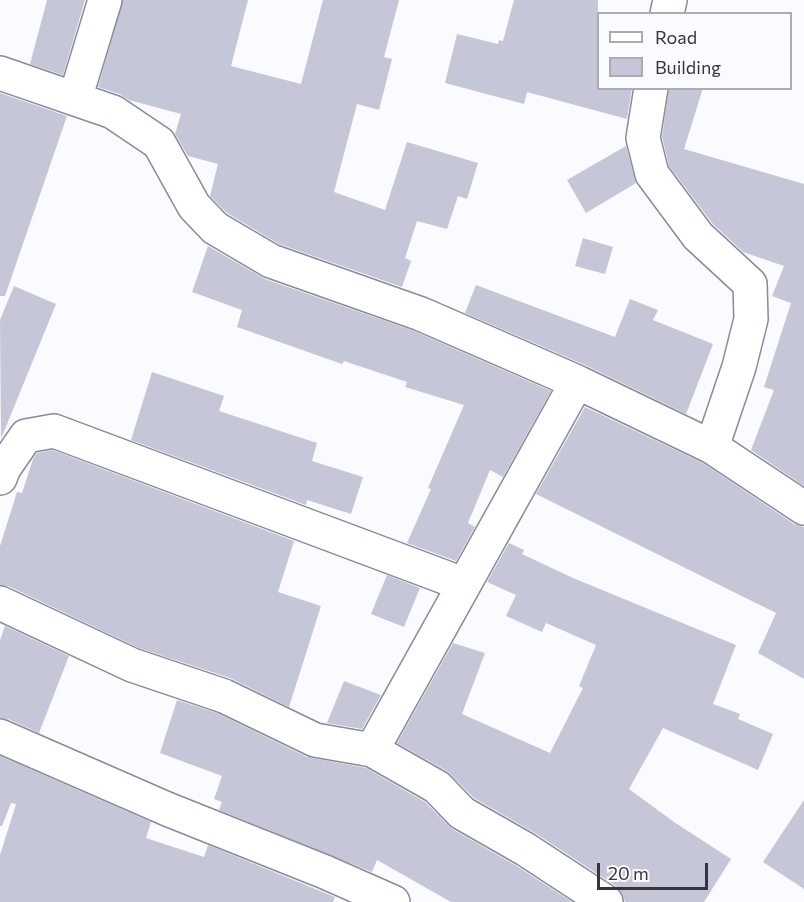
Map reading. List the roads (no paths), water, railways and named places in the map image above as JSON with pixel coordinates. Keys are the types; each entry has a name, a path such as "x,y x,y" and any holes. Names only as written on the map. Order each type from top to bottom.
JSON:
{"street":[{"path":"75,99 105,0"},
{"path":"0,73 113,112 159,142 194,206 215,228 270,261 421,314 577,382 712,447 804,508"},
{"path":"651,90 643,138 652,174 698,236 750,284 751,318 739,367 712,447"},
{"path":"372,750 577,382"},
{"path":"0,478 4,468 26,436 54,431 463,584"},
{"path":"0,603 132,665 224,696 315,740 372,750 437,788 462,813 525,849 606,902"},
{"path":"0,736 167,809 325,872 393,902"}]}
